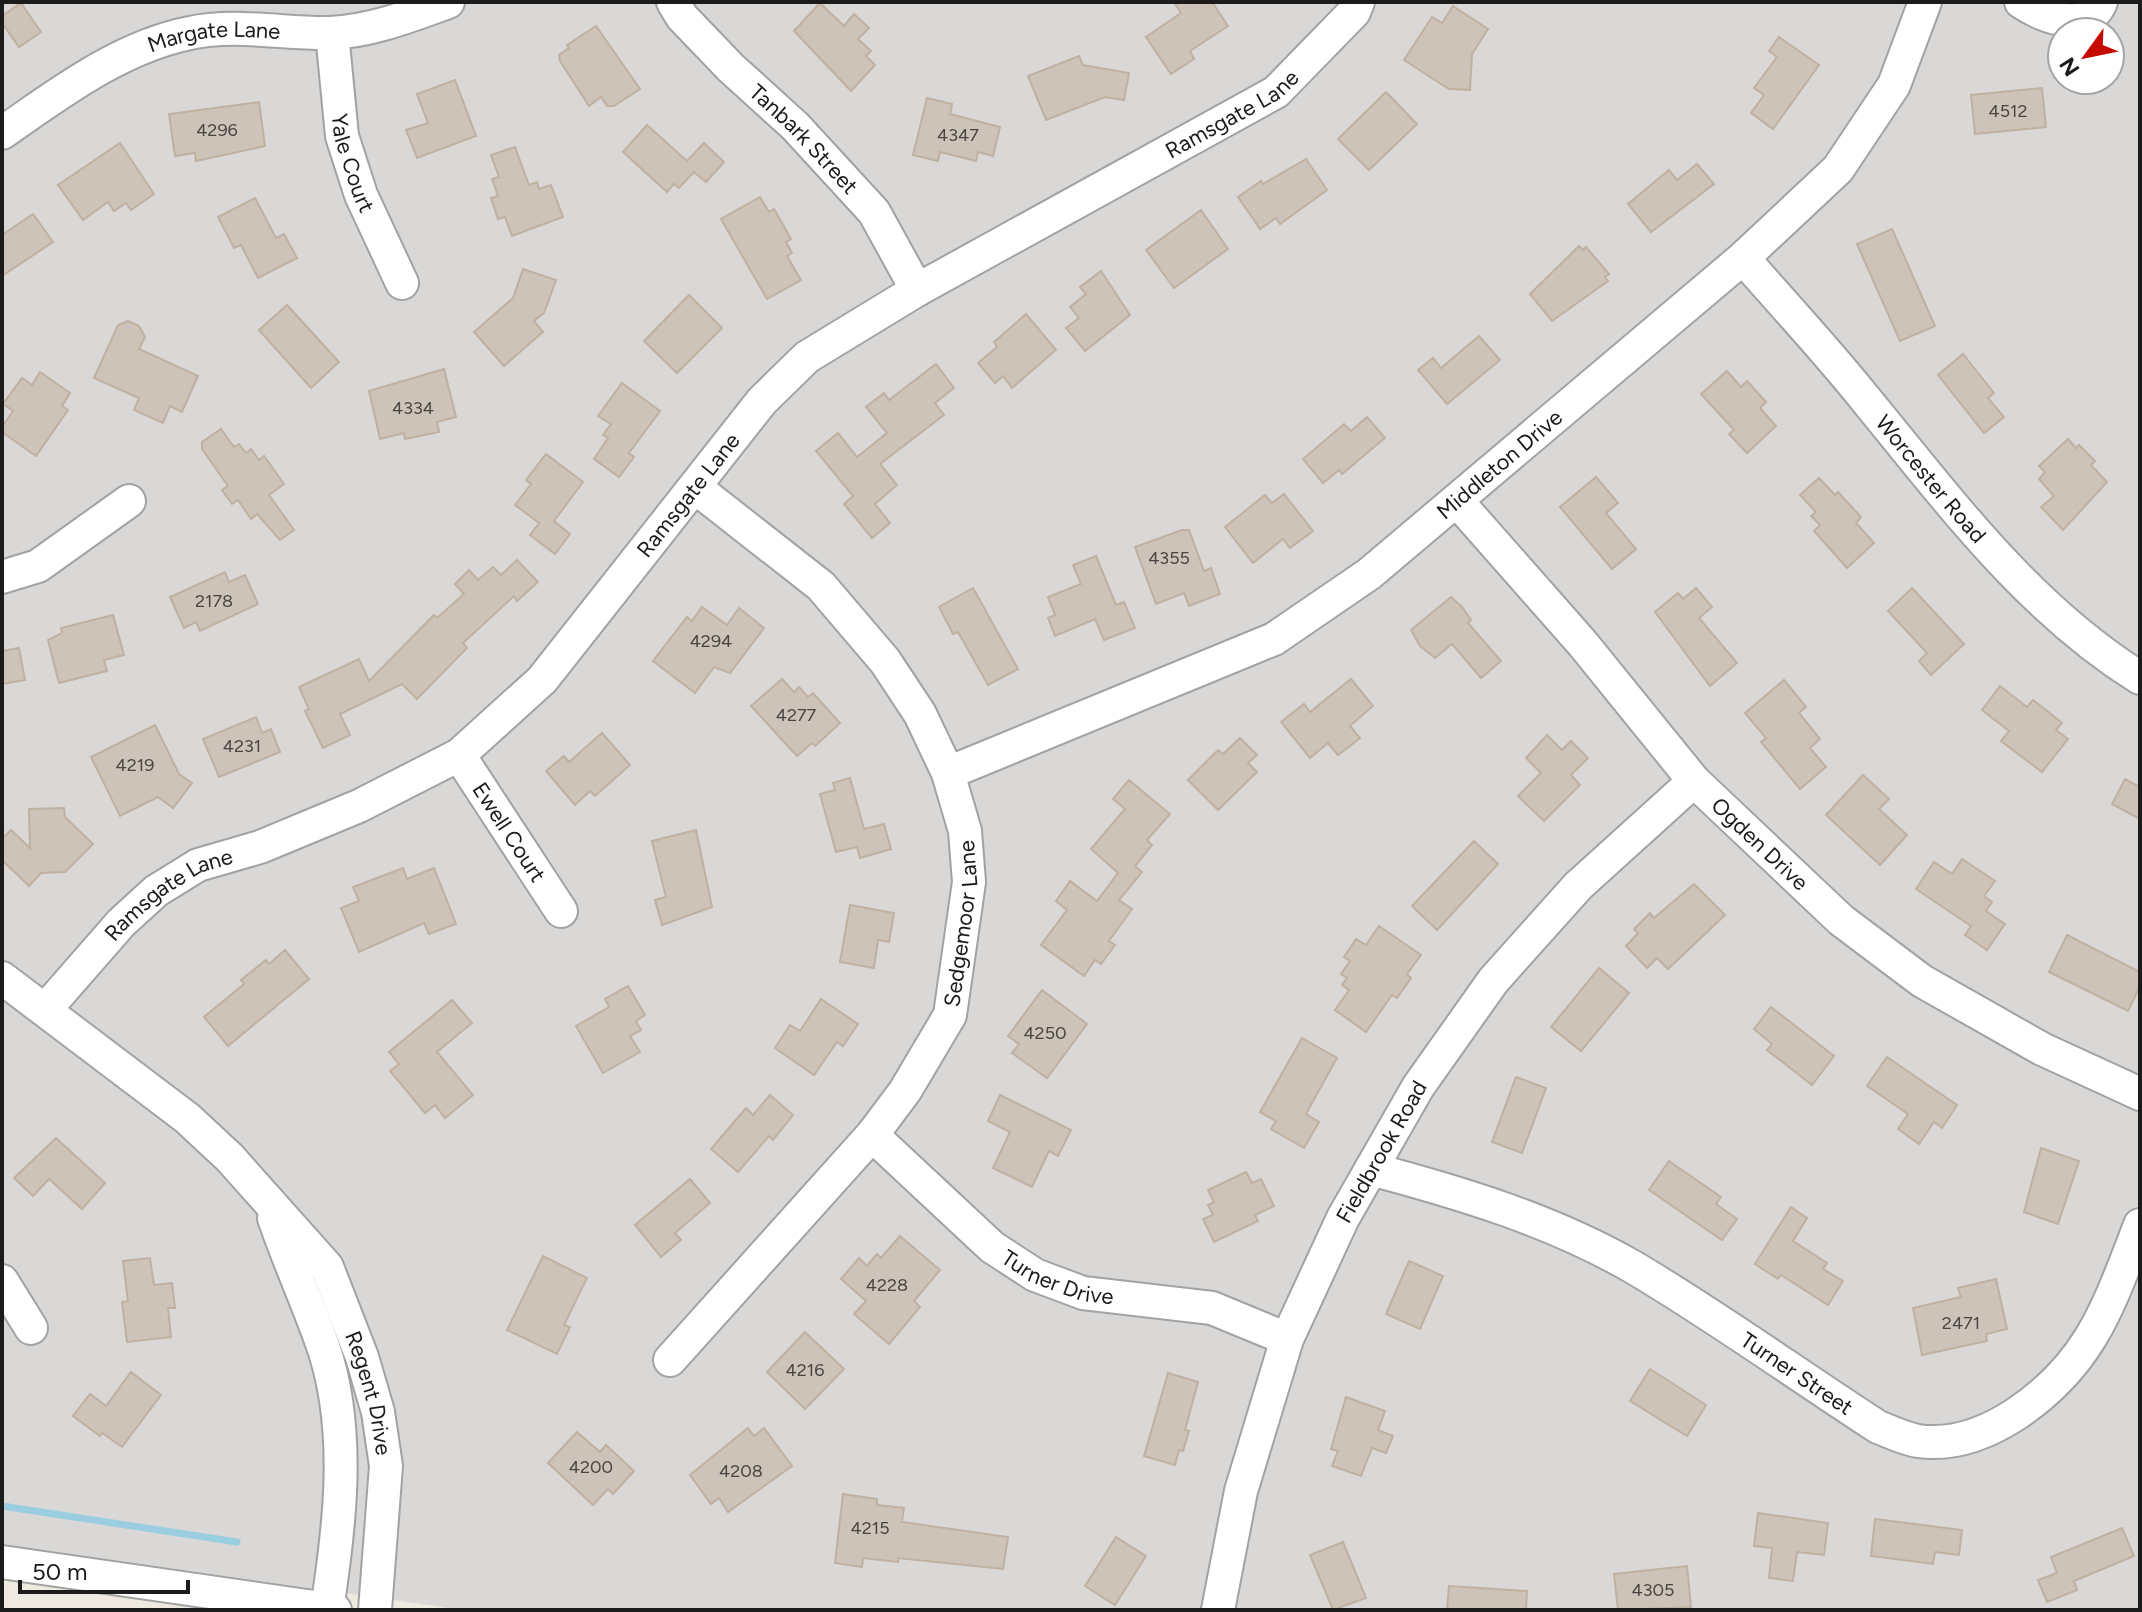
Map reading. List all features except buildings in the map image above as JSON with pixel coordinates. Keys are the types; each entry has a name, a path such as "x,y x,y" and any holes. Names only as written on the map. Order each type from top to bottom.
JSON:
{"street":[{"name":"Margate Lane","path":"2,133 60,93 147,43 193,32 332,33 391,24 448,2"},
{"name":"Tanbark Street","path":"673,2 711,48 795,126 874,212 917,290"},
{"name":"Ramsgate Lane","path":"45,1010 121,923 167,884 198,865 260,847 359,806 459,755 542,680 762,401 807,357 917,290 1276,92 1354,12 1358,2"},
{"name":"Middleton Drive","path":"948,773 1274,639 1369,574 1743,258 1838,169 1894,85 1925,2"},
{"path":"2021,2 2042,16 2075,20 2089,16 2101,2"},
{"name":"Yale Court","path":"332,33 342,136 361,195 402,283"},
{"name":"Worcester Road","path":"1743,258 1865,397 1982,544 2094,649 2140,678"},
{"name":"Sedgemoor Lane","path":"670,1360 872,1135 905,1091 950,1015 969,882 965,831 948,773 920,714 885,661 821,586 696,488"},
{"path":"2,577 38,566 129,501"},
{"name":"Ogden Drive","path":"1457,501 1583,644 1694,781 1841,920 1922,981 2042,1049 2140,1094"},
{"name":"Ewell Court","path":"459,755 561,911"},
{"name":"Fieldbrook Road","path":"1218,1610 1241,1491 1287,1339 1343,1218 1418,1087 1493,981 1578,886 1694,781"},
{"name":"Regent Drive","path":"2,978 187,1118 230,1158 327,1267 354,1333 378,1412 386,1466 375,1610"},
{"name":"Turner Drive","path":"872,1135 992,1247 1035,1275 1083,1293 1212,1308 1287,1339"},
{"name":"Turner Street","path":"1371,1169 1467,1194 1564,1233 1632,1267 1878,1427 1917,1441 1954,1442 1997,1426 2042,1396 2066,1374 2089,1342 2106,1308 2140,1225"},
{"name":"Regent Drive","path":"269,1203 325,1351 339,1434 339,1531 327,1609"},
{"path":"2,1281 31,1328"},
{"path":"2,1562 335,1610"}],"shaded area":[{"path":"2,2 2140,2 2140,1610 463,1610 2,1544"}],"waterway":[{"path":"2,1506 237,1542"}]}
